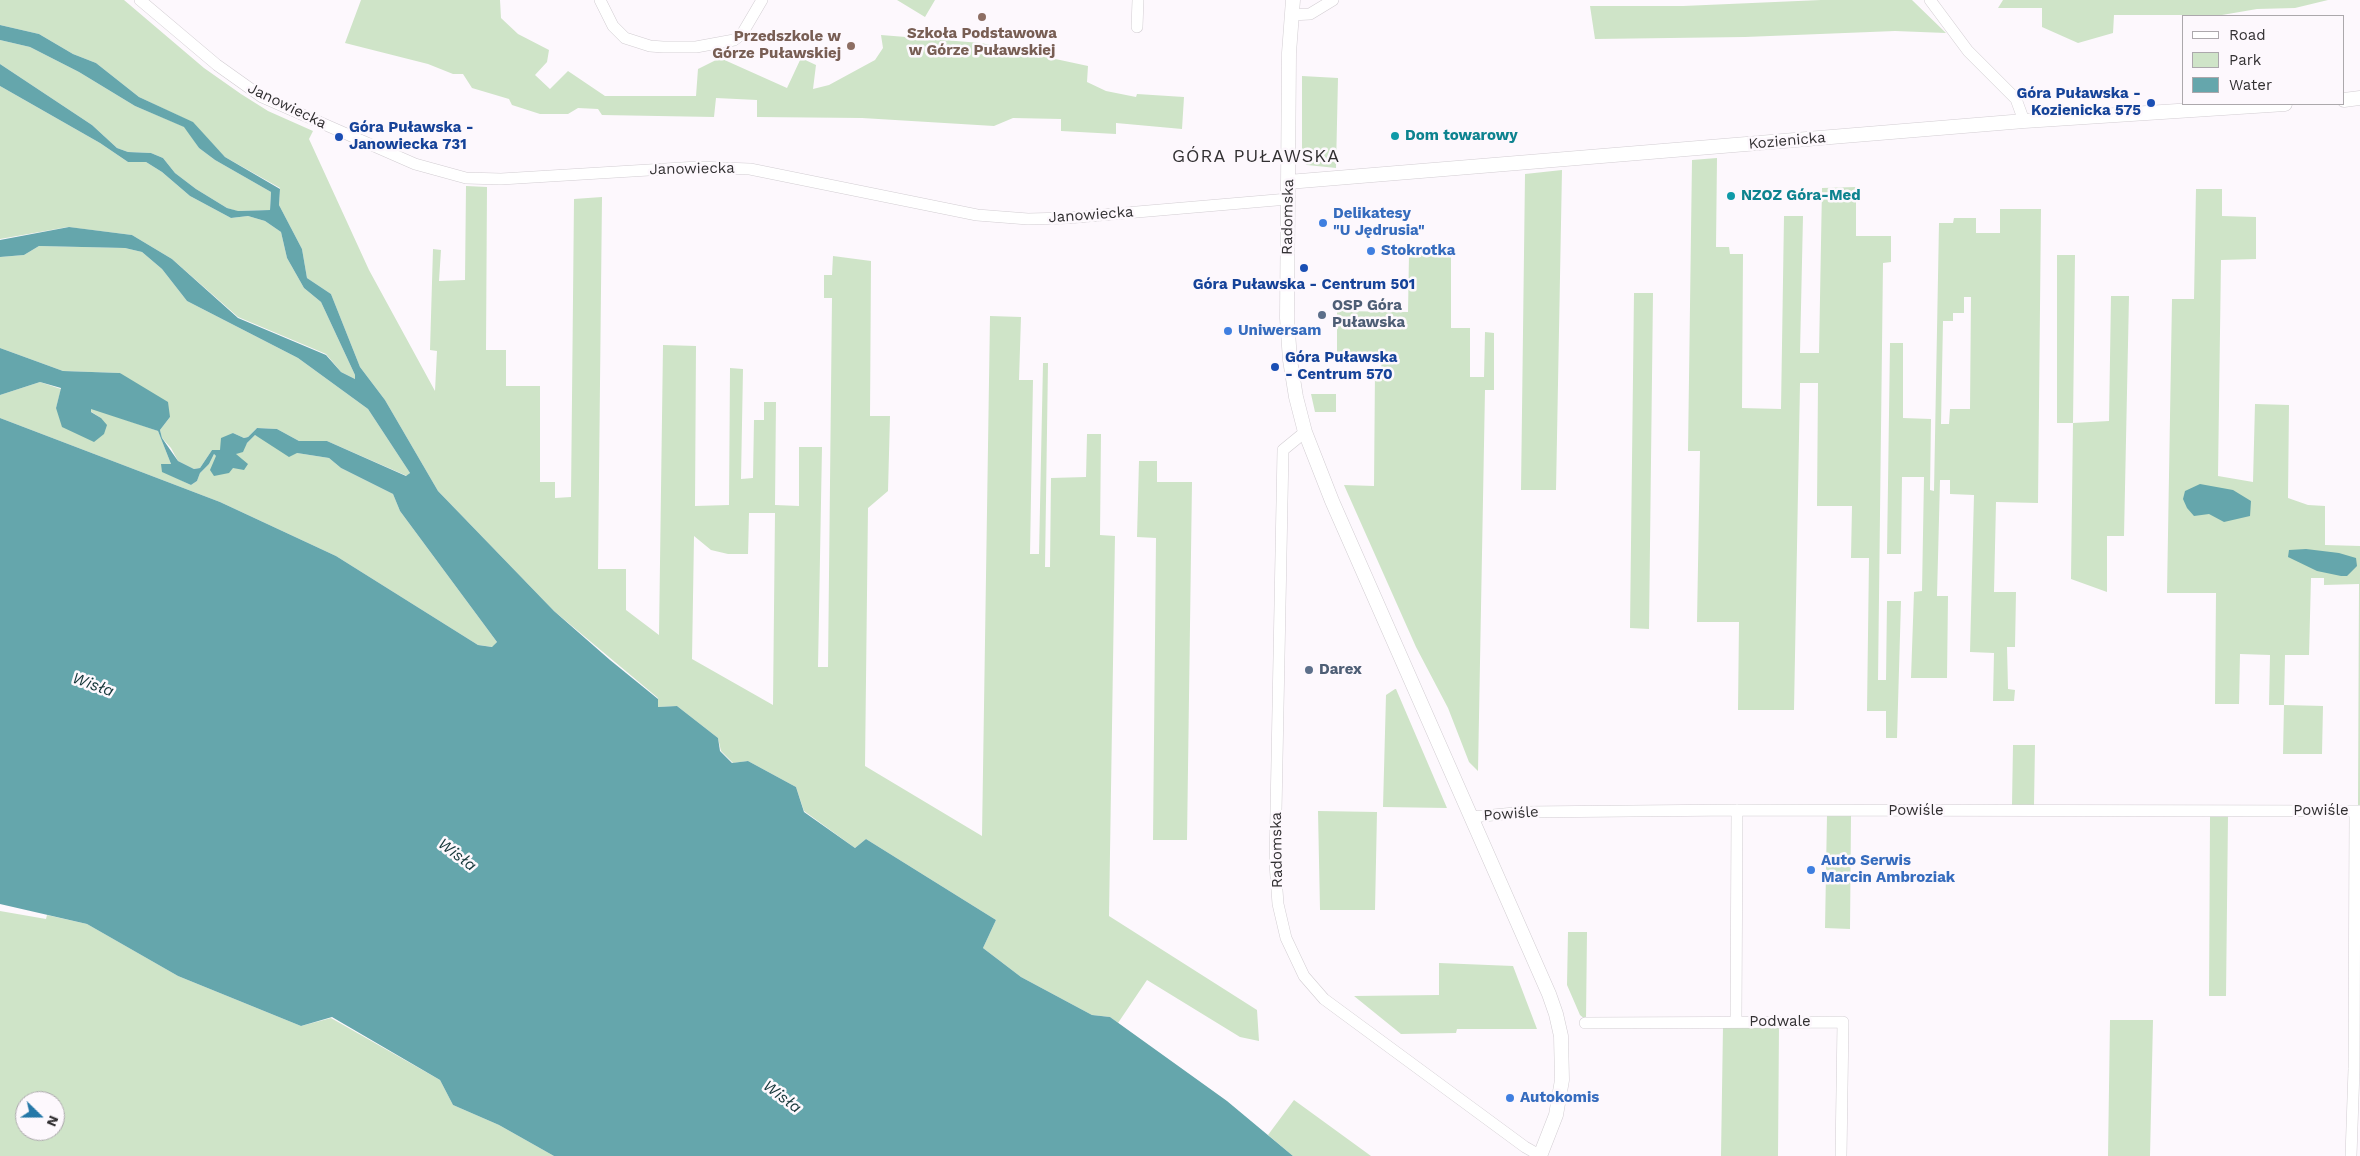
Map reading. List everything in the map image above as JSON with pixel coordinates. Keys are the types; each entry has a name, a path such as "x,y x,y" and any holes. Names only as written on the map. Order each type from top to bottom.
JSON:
{"main road":[{"name":"Radomska","path":"1293,0 1291,16 1287,318 1290,360 1305,432 1332,501 1549,994 1561,1036 1563,1060 1560,1099 1550,1133 1540,1156"},
{"path":"2345,100 2360,98"},
{"name":"Kozienicka","path":"1288,182 2024,121 2270,105"}],"street":[{"name":"Janowiecka","path":"140,0 217,65 262,97 415,164 466,178 501,179 698,167 743,168 804,178 976,215 1028,218 1067,218 1288,199"},
{"path":"600,0 613,26 625,38 650,46 663,47 696,46 734,40 742,34 762,0"},
{"path":"1137,27 1138,0"},
{"path":"1291,16 1310,14 1333,0"},
{"path":"1930,0 1968,51 2016,99 2024,121"},
{"name":"Radomska","path":"1305,432 1283,450 1276,863 1278,904 1286,938 1304,976 1324,999 1525,1148 1540,1156"},
{"path":"1736,1022 1737,810"},
{"name":"Powiśle","path":"1472,817 1525,812 1737,810 2358,811"},
{"path":"2351,1156 2358,811"},
{"name":"Podwale","path":"1585,1024 1842,1022 1841,1156"}],"green space":[{"path":"0,0 124,0 204,68 241,94 268,111 313,131 309,139 369,270 435,391 437,351 430,350 433,249 441,250 439,281 465,280 466,186 487,187 486,350 506,350 506,386 540,386 540,482 555,482 555,498 571,497 574,199 602,197 598,569 626,569 626,610 659,635 663,345 696,346 695,506 729,505 730,368 743,369 741,479 753,478 754,420 764,420 764,402 776,402 775,505 799,506 799,447 822,447 818,667 828,667 832,298 824,298 824,275 832,275 833,256 871,261 870,416 890,416 888,491 868,508 865,766 982,836 990,316 1021,317 1019,380 1033,380 1030,554 1039,554 1043,363 1048,363 1045,567 1050,567 1051,478 1086,477 1087,434 1101,434 1100,535 1115,536 1109,916 1257,1010 1259,1041 1240,1037 1147,980 1118,1023 1110,1017 1092,1015 1021,977 983,948 996,920 866,839 855,848 804,811 796,787 748,761 733,763 721,751 718,738 677,706 658,707 658,698 554,611 438,491 385,400 360,367 331,294 307,278 302,249 279,205 280,188 225,157 192,122 139,97 96,63 73,54 39,34 0,25","holes":["749,513 775,513 773,705 692,659 694,536 711,550 728,554 748,554"]},
{"path":"361,0 500,0 501,18 518,34 549,50 547,62 535,75 550,89 568,71 605,96 696,96 698,69 720,58 787,88 801,58 816,65 813,89 829,85 875,60 883,48 881,35 981,43 1088,66 1087,82 1106,91 1136,97 1137,94 1184,97 1182,129 1116,123 1116,134 1061,131 1061,119 1013,118 994,126 862,118 757,117 757,100 716,98 714,117 602,115 598,109 578,108 568,114 540,114 512,105 509,99 472,88 463,74 453,74 428,64 345,43"},
{"path":"897,0 935,0 925,17"},
{"path":"1821,0 1912,0 1946,33 1895,31 1745,37 1595,39 1590,6 1683,6"},
{"path":"2003,0 2328,0 2295,8 2257,9 2222,15 2114,15 2113,33 2078,43 2042,27 2042,8 1998,8"},
{"path":"0,40 30,47 79,72 135,106 185,127 199,148 215,160 271,192 270,210 237,211 227,208 196,189 175,173 163,158 151,153 128,152 117,148 92,125 0,64"},
{"path":"1302,76 1338,78 1336,168 1307,165 1302,160"},
{"path":"0,86 100,143 128,162 146,162 162,172 190,196 231,218 248,216 265,221 281,232 287,258 304,288 321,302 355,375 355,379 341,372 326,354 238,317 172,259 132,235 68,227 0,239"},
{"path":"1717,158 1716,247 1729,247 1730,254 1743,254 1742,408 1781,409 1784,216 1803,216 1800,353 1819,353 1822,188 1856,187 1856,236 1891,236 1891,262 1883,263 1878,680 1886,680 1887,601 1901,601 1897,738 1886,738 1886,711 1867,711 1869,558 1851,558 1852,506 1817,506 1818,383 1800,383 1794,710 1738,710 1739,622 1697,622 1700,451 1688,451 1692,160"},
{"path":"1562,170 1556,490 1521,490 1525,174"},
{"path":"2196,189 2222,189 2222,216 2256,217 2256,259 2221,260 2218,476 2253,482 2255,404 2289,405 2288,498 2308,505 2325,506 2325,545 2360,546 2360,805 2358,805 2359,584 2324,585 2324,578 2311,578 2309,655 2285,655 2284,705 2269,705 2270,655 2240,654 2239,704 2215,704 2216,593 2167,593 2172,299 2194,299"},
{"path":"2000,209 2041,209 2038,503 1996,502 1994,592 2016,592 2015,647 2007,647 2008,689 2015,690 2014,701 1993,701 1994,653 1970,652 1974,495 1950,494 1950,480 1940,480 1937,596 1948,596 1947,678 1911,678 1914,592 1922,591 1924,477 1902,477 1901,554 1887,554 1890,343 1903,343 1903,418 1931,419 1930,490 1934,491 1939,223 1953,223 1954,218 1976,218 1976,233 2000,233","holes":["1964,297 1971,297 1970,409 1950,409 1949,424 1941,424 1943,321 1953,321 1953,313 1964,313"]},
{"path":"39,246 125,248 142,252 162,269 187,301 298,358 368,409 410,473 407,476 327,441 299,441 277,429 257,428 248,437 244,438 233,433 220,450 212,450 200,468 194,469 178,461 171,448 162,438 160,430 170,417 120,373 63,371 0,348 0,257 24,255"},
{"path":"1409,255 1451,255 1451,328 1470,328 1470,377 1484,377 1485,332 1494,333 1494,390 1485,390 1478,771 1469,762 1448,708 1416,647 1344,485 1374,486 1375,371 1381,371 1382,358 1337,357 1337,311 1408,312"},
{"path":"2057,255 2075,255 2073,423 2057,423"},
{"path":"1634,293 1653,293 1649,629 1630,628"},
{"path":"2111,296 2129,296 2124,536 2107,536 2107,592 2071,579 2073,423 2109,421"},
{"path":"40,382 61,389 56,408 101,418 90,411 91,408 158,431 171,464 162,471 191,485 197,481 200,473 209,464 214,454 216,456 236,454 255,435 297,453 329,458 341,468 393,494 400,511 497,642 493,647 478,645 336,556 220,502 0,418 0,395"},
{"path":"1311,394 1336,394 1336,412 1315,412"},
{"path":"1139,461 1157,461 1157,482 1192,482 1187,840 1153,840 1156,538 1137,537"},
{"path":"1395,689 1447,808 1383,807 1386,695"},
{"path":"2284,705 2323,706 2322,754 2283,754"},
{"path":"2013,745 2035,745 2034,805 2012,805"},
{"path":"1318,811 1377,812 1375,910 1320,910"},
{"path":"1827,815 1851,815 1850,929 1825,928"},
{"path":"2228,815 2226,996 2209,996 2210,816"},
{"path":"0,911 46,919 47,915 87,924 178,976 301,1026 331,1018 440,1080 453,1105 499,1125 554,1156 0,1156"},
{"path":"1568,932 1587,932 1586,1020 1580,1015 1567,985"},
{"path":"1439,963 1513,966 1537,1029 1457,1029 1456,1033 1401,1034 1354,996 1439,995"},
{"path":"2110,1020 2153,1020 2150,1156 2108,1156"},
{"path":"1723,1026 1779,1026 1778,1156 1721,1156"},
{"path":"1294,1100 1371,1156 1293,1156 1268,1135"}],"water":[{"name":"Wisła","path":"0,25 39,34 73,54 96,63 139,97 193,122 225,157 280,189 279,205 302,249 307,278 331,294 360,367 385,400 438,491 554,611 658,699 658,707 677,706 718,738 720,751 732,763 748,761 796,787 804,812 855,848 866,839 996,920 983,948 1021,977 1092,1015 1110,1017 1227,1101 1293,1156 554,1156 499,1125 453,1105 440,1080 332,1017 301,1026 178,976 87,924 0,904 0,418 220,502 336,556 478,645 492,647 497,642 400,511 393,494 341,468 329,458 297,453 289,457 255,435 247,443 243,452 236,454 248,464 244,470 233,468 229,473 214,476 210,470 216,456 214,454 209,464 200,473 197,481 191,485 162,472 161,464 171,464 158,431 91,409 91,412 101,418 107,425 104,434 94,442 62,427 56,408 61,388 40,382 0,395 0,348 63,371 120,373 168,402 170,417 160,430 162,438 178,461 194,469 200,468 212,450 220,450 221,438 233,433 244,438 248,437 257,428 277,429 299,441 327,441 406,476 410,473 368,409 298,358 187,301 162,269 142,252 125,248 39,246 24,255 0,257 0,240 69,227 132,235 172,259 238,318 326,355 341,372 355,379 355,375 321,302 304,288 287,258 281,232 265,221 248,216 231,218 190,196 162,172 146,162 128,162 100,143 0,86 0,64 92,125 117,148 128,152 151,153 163,158 175,173 196,189 227,208 238,211 270,210 271,192 215,160 199,148 184,127 135,106 79,72 30,47 0,40"},
{"path":"2200,484 2233,490 2251,501 2250,516 2224,522 2209,514 2194,516 2187,508 2183,499 2185,491"},
{"path":"2306,549 2339,553 2356,558 2357,566 2347,576 2341,576 2317,571 2288,557 2289,550"}],"place":[{"name":"Szkoła Podstawowa w Górze Puławskiej","path":"982,17"},
{"name":"Przedszkole w Górze Puławskiej","path":"851,46"},
{"name":"Góra Puławska - Kozienicka 575","path":"2151,103"},
{"name":"Dom towarowy","path":"1395,136"},
{"name":"Góra Puławska - Janowiecka 731","path":"339,137"},
{"name":"NZOZ Góra-Med","path":"1731,196"},
{"name":"Delikatesy \"U Jędrusia\"","path":"1323,223"},
{"name":"Stokrotka","path":"1371,251"},
{"name":"Góra Puławska - Centrum 501","path":"1304,268"},
{"name":"OSP Góra Puławska","path":"1322,315"},
{"name":"Uniwersam","path":"1228,331"},
{"name":"Góra Puławska - Centrum 570","path":"1275,367"},
{"name":"Darex","path":"1309,670"},
{"name":"Auto Serwis Marcin Ambroziak","path":"1811,870"},
{"name":"Autokomis","path":"1510,1098"}],"district":[{"name":"GÓRA PUŁAWSKA","path":"1256,157"}]}
